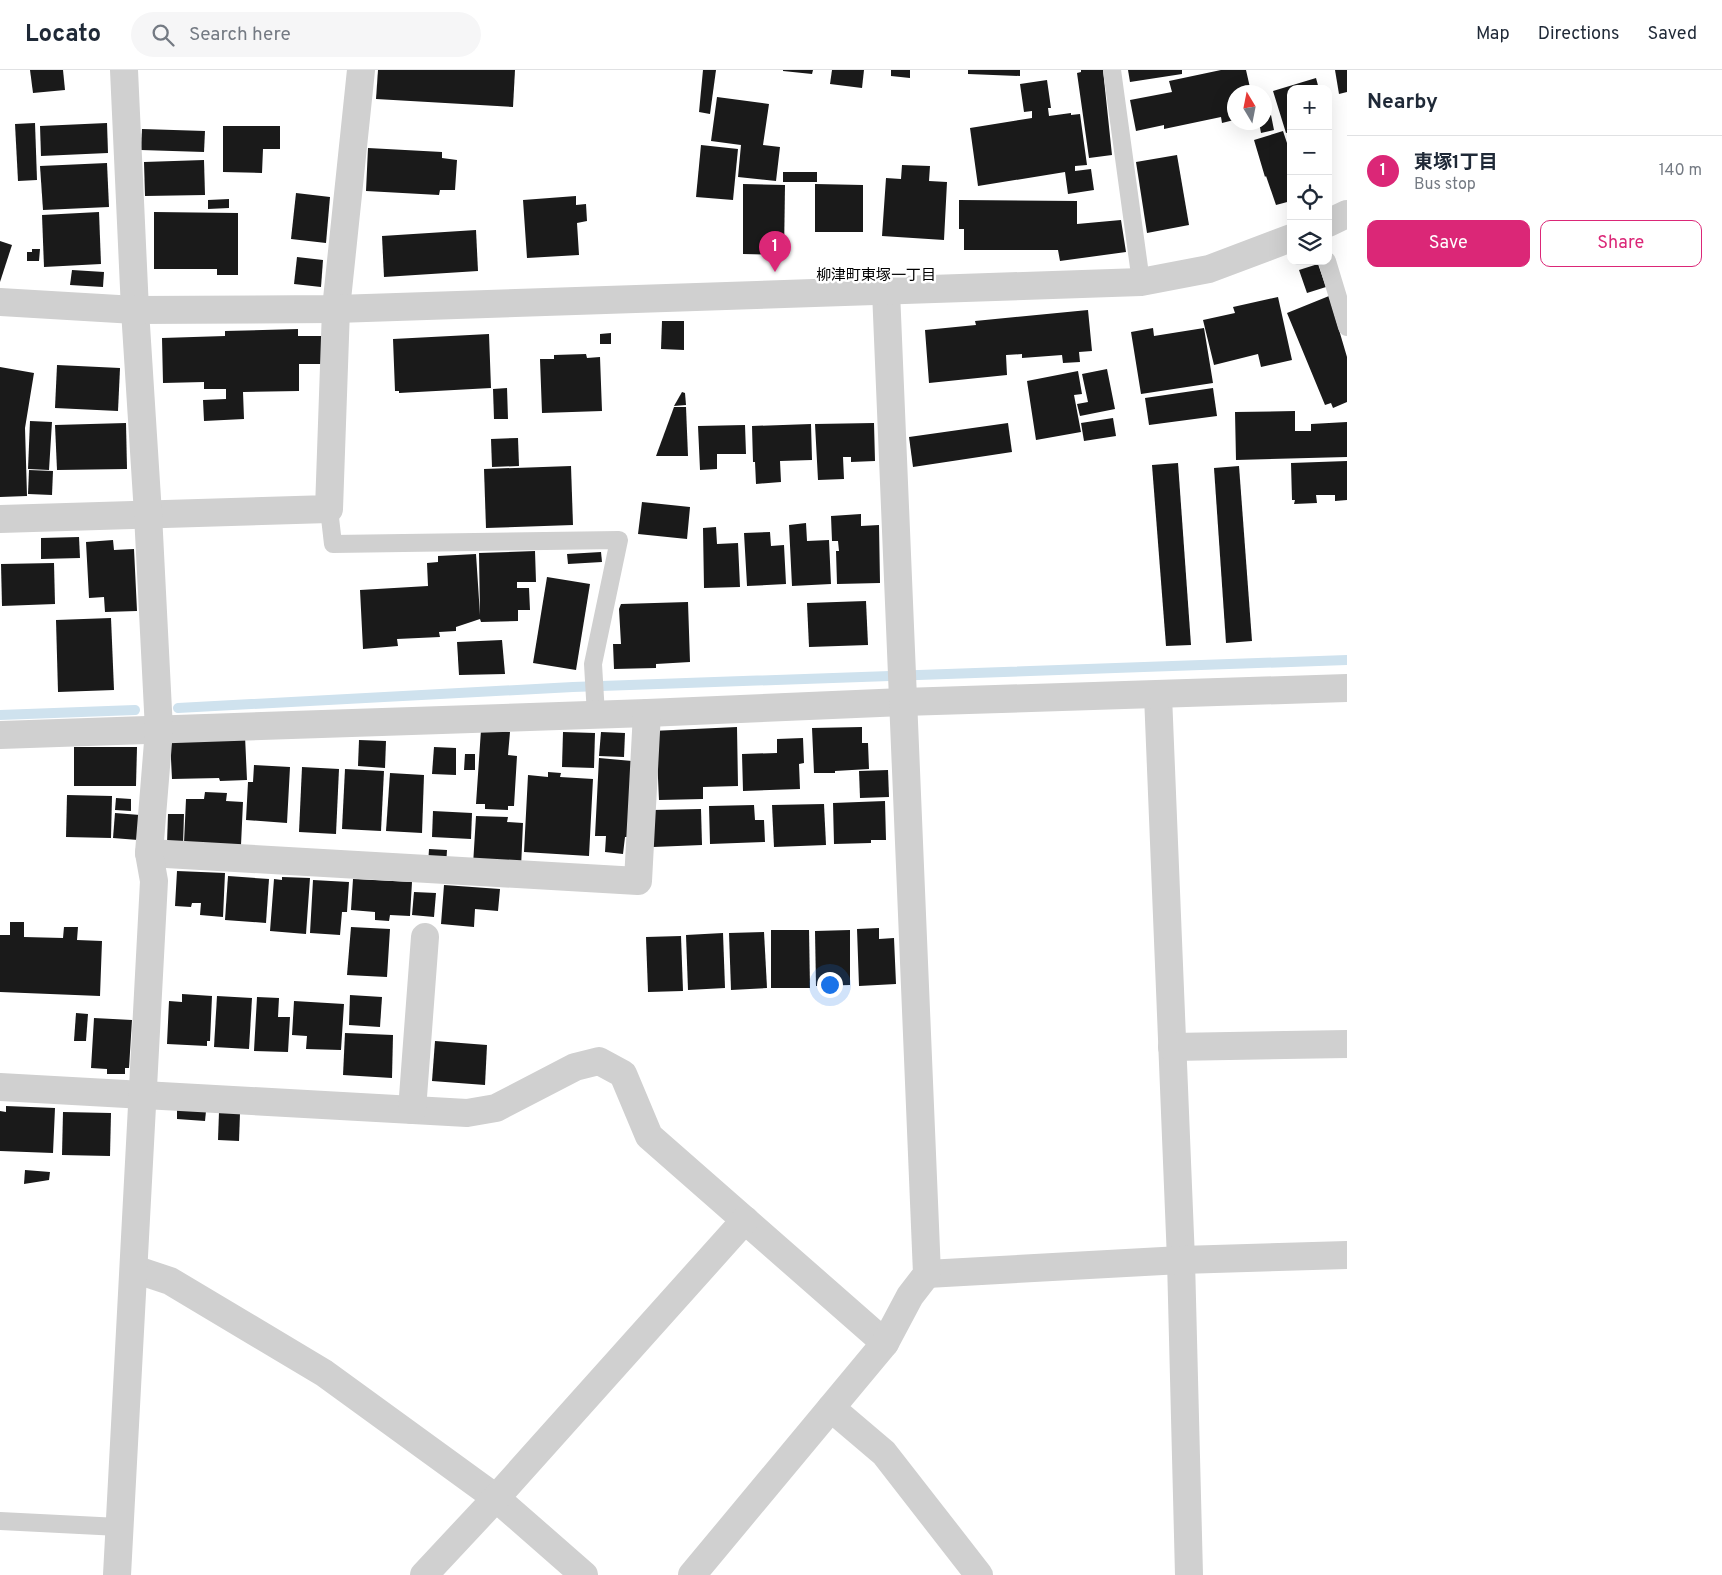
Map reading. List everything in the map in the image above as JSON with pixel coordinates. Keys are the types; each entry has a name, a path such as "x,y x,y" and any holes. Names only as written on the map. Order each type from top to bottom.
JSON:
{"street":[{"path":"117,1575 154,881 150,853 158,730 124,70"},
{"path":"0,519 329,509 336,309 361,70"},
{"path":"1332,221 1347,214"},
{"path":"0,302 135,310 336,309 1141,282 1209,269 1287,240"},
{"path":"692,1575 885,1343 910,1296 927,1274 886,291"},
{"path":"0,735 1347,688"},
{"path":"1158,695 1181,1260 1189,1575"},
{"path":"150,853 638,881 647,713"},
{"path":"412,1110 424,937"},
{"path":"1172,1047 1347,1044"},
{"path":"0,1088 467,1114 496,1108 575,1068 600,1062 623,1074 649,1136 885,1343"},
{"path":"424,1575 496,1498 745,1220"},
{"path":"927,1274 1181,1260 1347,1255"},
{"path":"134,1269 170,1281 324,1373 496,1498 584,1575"},
{"path":"832,1408 884,1453 979,1575"}],"lane":[{"path":"1112,70 1141,282"},
{"path":"1329,265 1347,326"},
{"path":"329,509 333,544 619,540 593,664 596,715"},
{"path":"0,1521 119,1526"}],"building":[{"path":"30,70 63,70 65,90 33,93"},
{"path":"378,70 515,70 513,107 376,99"},
{"path":"703,70 716,70 710,114 699,112"},
{"path":"783,70 813,70 812,74"},
{"path":"832,70 864,70 862,88 830,84"},
{"path":"891,70 910,70 910,78 891,76"},
{"path":"968,70 1020,70 1020,76 968,74"},
{"path":"1081,70 1103,70 1112,155 1089,158 1077,73 1081,72"},
{"path":"1128,70 1182,70 1182,74 1130,82"},
{"path":"1221,70 1246,70 1249,85 1227,85 1227,122 1222,123 1221,117 1164,129 1164,125 1136,131 1130,100 1172,92 1169,81"},
{"path":"1335,70 1347,70 1347,92 1339,94"},
{"path":"1316,78 1318,85 1293,85"},
{"path":"1047,80 1051,108 1048,108 1049,116 1071,113 1071,115 1080,114 1087,165 1075,166 1075,171 1091,169 1094,190 1068,194 1065,172 978,186 970,128 1032,118 1032,111 1024,112 1020,84"},
{"path":"1287,87 1287,133 1286,133 1273,91"},
{"path":"717,97 769,104 763,145 780,147 776,181 738,177 741,145 711,141"},
{"path":"1272,120 1274,130 1261,133 1260,130 1272,130"},
{"path":"35,123 37,180 18,181 15,124"},
{"path":"107,123 108,153 41,156 40,126"},
{"path":"223,126 280,126 280,149 263,149 262,173 223,172"},
{"path":"142,129 205,131 204,152 141,150"},
{"path":"1283,131 1287,143 1287,202 1276,205 1254,140"},
{"path":"701,145 738,149 733,200 696,197"},
{"path":"368,148 442,152 442,158 457,160 455,190 440,190 439,195 366,191"},
{"path":"1177,155 1189,225 1147,233 1136,162"},
{"path":"204,160 205,195 145,196 144,162"},
{"path":"107,163 109,207 43,210 40,166"},
{"path":"902,165 930,166 929,181 947,182 944,240 882,236 886,178 901,179"},
{"path":"783,172 817,172 817,182 783,182"},
{"path":"743,184 785,185 784,255 743,254"},
{"path":"815,184 863,185 863,232 815,232"},
{"path":"296,193 330,197 326,243 291,239"},
{"path":"576,196 576,205 586,204 587,221 577,223 579,255 527,258 523,200"},
{"path":"229,199 229,208 208,209 208,200"},
{"path":"959,200 1077,201 1077,224 1121,220 1126,252 1060,261 1058,250 964,250 964,229 959,229"},
{"path":"99,212 101,264 44,267 42,215"},
{"path":"154,212 238,213 238,275 217,275 217,269 154,269"},
{"path":"476,230 478,271 384,277 382,236"},
{"path":"0,241 12,245 0,282"},
{"path":"32,249 40,249 39,261 27,261 27,252 32,252"},
{"path":"297,257 323,260 321,287 294,284"},
{"path":"1318,265 1326,287 1307,293 1299,270"},
{"path":"72,270 104,272 103,287 70,285"},
{"path":"1329,296 1347,357 1347,402 1333,408 1331,403 1325,405 1287,313"},
{"path":"1278,297 1292,360 1261,367 1258,354 1214,365 1203,320 1235,313 1233,307"},
{"path":"1088,310 1092,351 1079,352 1080,362 1063,363 1062,355 1022,358 1022,354 1006,355 1007,375 929,383 925,330 976,325 975,321"},
{"path":"662,321 684,321 684,350 661,349"},
{"path":"1153,328 1154,336 1204,328 1213,383 1141,394 1131,332"},
{"path":"298,329 298,336 323,336 323,364 299,364 299,391 243,392 244,419 204,421 203,400 226,399 226,389 204,389 204,382 163,383 162,338 225,336 225,331"},
{"path":"611,333 611,344 600,344 600,334"},
{"path":"489,334 491,388 399,393 399,391 395,391 393,339"},
{"path":"586,354 587,358 600,357 602,411 542,413 540,359 554,359 554,355"},
{"path":"57,365 120,368 118,411 55,408"},
{"path":"0,367 34,373 25,428 27,496 0,497"},
{"path":"1107,369 1115,409 1080,416 1077,404 1088,402 1082,374"},
{"path":"1078,371 1082,394 1074,395 1081,432 1036,440 1027,381"},
{"path":"507,388 508,419 494,419 493,389"},
{"path":"1213,388 1217,416 1149,425 1145,398"},
{"path":"682,392 685,393 686,405 674,406"},
{"path":"674,407 686,407 688,456 656,456"},
{"path":"1295,411 1295,431 1311,431 1311,424 1347,422 1347,457 1236,460 1235,412"},
{"path":"1113,418 1116,436 1084,441 1081,423"},
{"path":"30,421 52,422 49,470 28,469"},
{"path":"126,423 127,469 57,470 55,425"},
{"path":"874,423 875,461 851,462 851,457 843,457 844,479 818,480 815,424"},
{"path":"1008,423 1012,452 913,467 909,437"},
{"path":"811,424 812,460 780,461 781,482 756,484 752,426"},
{"path":"745,425 746,454 717,454 717,469 700,470 698,426"},
{"path":"518,438 519,466 492,467 491,439"},
{"path":"1347,461 1347,500 1335,501 1335,495 1316,495 1317,503 1294,504 1295,500 1292,500 1291,463"},
{"path":"1178,463 1191,645 1166,646 1152,465"},
{"path":"571,466 573,525 486,528 484,469"},
{"path":"1239,466 1252,641 1226,643 1214,468"},
{"path":"29,470 53,471 52,495 28,494"},
{"path":"642,502 690,507 687,539 638,534"},
{"path":"861,514 861,526 879,525 880,583 837,584 836,551 839,551 838,541 832,541 831,516"},
{"path":"806,523 807,541 829,540 831,584 792,586 789,525"},
{"path":"716,527 717,544 738,543 740,587 704,588 703,528"},
{"path":"770,532 771,546 784,545 786,584 747,586 744,533"},
{"path":"79,537 80,558 41,559 41,538"},
{"path":"113,540 114,550 134,549 137,611 105,612 104,597 89,598 86,542"},
{"path":"535,551 536,582 517,582 517,588 529,588 530,610 518,610 518,621 481,622 480,619 456,627 456,631 439,632 440,637 397,639 398,646 363,649 360,590 428,586 427,563 438,562 438,556 476,554 480,615 479,553"},
{"path":"601,552 602,562 568,564 567,554"},
{"path":"54,563 55,604 2,606 1,564"},
{"path":"547,577 590,584 576,670 533,663"},
{"path":"866,601 868,645 809,647 807,603"},
{"path":"688,602 690,662 656,664 656,668 614,669 613,644 621,644 619,609 621,604"},
{"path":"111,618 114,690 58,692 56,620"},
{"path":"502,640 505,674 459,675 457,642"},
{"path":"737,727 738,786 703,787 703,799 659,800 657,756 652,731"},
{"path":"862,727 862,743 868,743 869,769 835,771 835,773 814,773 812,728"},
{"path":"481,730 510,732 508,755 517,756 514,806 508,806 508,810 485,809 485,804 476,804"},
{"path":"563,732 595,733 594,768 562,767"},
{"path":"601,732 625,733 624,757 599,756"},
{"path":"245,736 247,780 220,781 219,778 172,779 170,739"},
{"path":"803,738 804,763 799,764 800,789 743,791 742,754 777,753 777,739"},
{"path":"359,740 386,741 385,768 358,766"},
{"path":"74,747 137,747 136,786 74,786"},
{"path":"434,747 456,748 456,775 432,774"},
{"path":"465,754 475,754 475,770 464,770"},
{"path":"599,758 632,761 627,837 625,837 623,854 605,852 606,836 595,836"},
{"path":"254,765 290,767 287,823 246,820 248,782 253,782"},
{"path":"302,767 339,769 336,834 299,832"},
{"path":"345,769 384,771 381,831 342,829"},
{"path":"888,770 889,797 860,798 859,771"},
{"path":"548,772 561,773 560,777 593,779 589,856 524,852 528,775 548,777"},
{"path":"390,773 424,775 422,833 386,831"},
{"path":"205,792 227,793 226,801 243,802 241,845 184,843 186,799 204,799"},
{"path":"67,795 112,796 111,838 66,837"},
{"path":"116,798 131,799 131,811 115,810"},
{"path":"885,801 886,840 871,840 871,843 834,844 833,803"},
{"path":"824,804 826,845 774,847 772,805"},
{"path":"754,805 755,820 764,820 765,842 710,844 709,806"},
{"path":"701,809 702,845 653,847 652,810"},
{"path":"433,811 472,813 471,839 432,837"},
{"path":"115,813 140,815 138,840 113,838"},
{"path":"168,814 184,814 183,845 167,844"},
{"path":"476,816 508,817 507,822 523,823 521,868 473,865"},
{"path":"429,849 447,850 446,866 428,865"},
{"path":"177,871 225,873 223,917 200,915 201,903 192,903 191,907 175,906"},
{"path":"228,876 269,879 266,923 225,920"},
{"path":"282,877 310,878 306,934 270,931 274,879 282,880"},
{"path":"353,879 412,882 410,916 390,915 389,921 375,920 375,912 351,910"},
{"path":"313,880 349,882 347,912 342,912 340,935 310,933"},
{"path":"444,885 500,889 498,911 475,909 474,927 441,924"},
{"path":"414,892 436,893 434,917 412,915"},
{"path":"10,922 24,922 24,937 63,938 64,927 78,927 77,940 102,941 100,996 0,992 0,935 10,935"},
{"path":"351,927 390,929 387,977 347,975"},
{"path":"879,928 879,939 894,938 896,984 859,986 857,929"},
{"path":"771,930 809,930 810,988 771,988"},
{"path":"850,930 850,985 816,986 815,931"},
{"path":"764,932 767,988 731,990 729,933"},
{"path":"723,933 725,988 688,990 686,935"},
{"path":"681,936 683,991 648,992 646,937"},
{"path":"182,994 212,996 210,1041 207,1041 207,1046 167,1044 169,1001 182,1002"},
{"path":"350,995 382,997 380,1027 349,1025"},
{"path":"217,996 252,998 249,1049 214,1047"},
{"path":"257,997 279,998 278,1017 290,1017 288,1052 254,1051"},
{"path":"294,1001 344,1004 341,1050 306,1049 307,1036 292,1035"},
{"path":"76,1013 88,1014 86,1041 74,1041"},
{"path":"94,1018 132,1020 129,1068 125,1068 125,1074 107,1074 107,1069 91,1068"},
{"path":"345,1033 393,1035 392,1078 343,1075"},
{"path":"435,1041 487,1045 485,1085 432,1081"},
{"path":"6,1106 55,1108 53,1153 0,1151 0,1111 6,1112"},
{"path":"177,1110 206,1111 205,1121 177,1119"},
{"path":"63,1112 111,1113 110,1156 62,1155"},
{"path":"219,1112 240,1113 239,1141 218,1140"},
{"path":"25,1170 50,1172 49,1180 24,1184"}],"waterway":[{"path":"178,708 573,687 1347,660"},
{"path":"0,715 135,710"}],"place":[{"name":"東塚1丁目","path":"775,272"}],"district":[{"name":"柳津町東塚一丁目","path":"876,275"}]}
